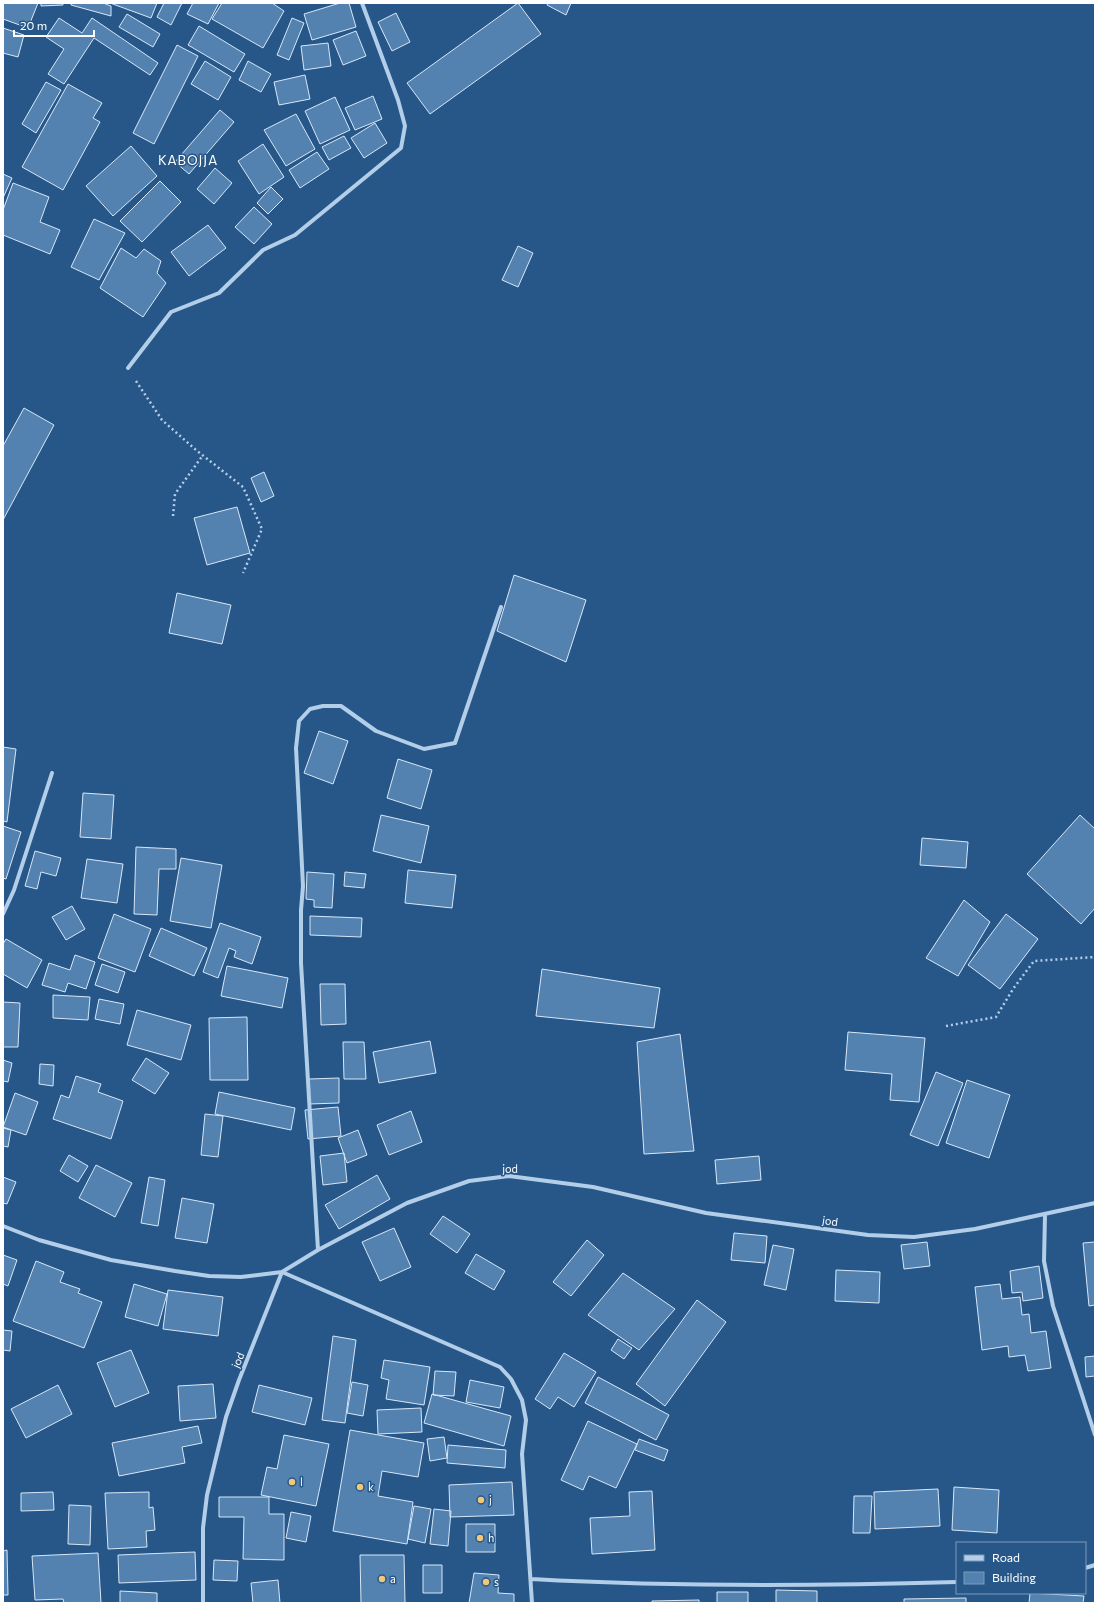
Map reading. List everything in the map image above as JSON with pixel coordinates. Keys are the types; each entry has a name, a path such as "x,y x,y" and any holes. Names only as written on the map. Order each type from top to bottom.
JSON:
{"street":[{"path":"128,368 171,312 219,292 263,250 295,235 401,148 405,126 362,3"},
{"path":"318,1250 301,963 301,910 303,886 296,748 299,721 310,709 322,706 341,706 376,731 424,749 455,743 501,607"},
{"path":"3,914 14,890 52,773"},
{"name":"jod","path":"203,1603 203,1528 207,1495 226,1417 239,1380 282,1272 318,1250 407,1203 469,1182 509,1176 593,1187 706,1213 868,1235 914,1237 975,1229 1095,1203"},
{"path":"1045,1215 1044,1261 1053,1306 1064,1345 1082,1393 1095,1435"},
{"path":"3,1226 39,1240 111,1260 175,1271 209,1276 241,1277 282,1272 500,1367 511,1379 522,1400 526,1420 522,1454 532,1579 532,1603"},
{"path":"532,1579 607,1583 735,1585 956,1582"}],"path":[{"path":"128,368 162,420 196,450 243,487 262,529 243,573"},
{"path":"173,516 175,494 203,455"},
{"path":"946,1026 996,1017 1013,989 1034,962 1095,957"}],"building":[{"path":"3,3 38,3 28,28 3,19"},
{"path":"41,3 63,3 63,5 41,6"},
{"path":"71,3 103,3 111,6 111,16 71,5"},
{"path":"110,3 157,3 151,18"},
{"path":"164,3 182,3 171,25 157,17"},
{"path":"193,3 219,3 208,24 187,14"},
{"path":"222,3 272,3 284,11 263,48 212,19"},
{"path":"340,3 349,3 356,27 312,40 304,14"},
{"path":"518,3 541,34 430,114 407,83"},
{"path":"548,3 571,3 566,15 547,5"},
{"path":"396,13 410,42 392,51 378,22"},
{"path":"127,14 160,34 153,47 119,27"},
{"path":"59,18 82,33 92,18 158,63 150,75 94,38 64,84 48,74 64,49 46,37"},
{"path":"292,18 304,23 289,60 277,55"},
{"path":"199,26 245,54 234,72 188,45"},
{"path":"3,28 24,35 18,57 3,53"},
{"path":"356,31 366,56 343,65 333,40"},
{"path":"328,43 331,66 304,70 301,46"},
{"path":"177,45 198,56 154,144 133,133"},
{"path":"205,61 231,77 218,100 191,84"},
{"path":"248,61 271,74 261,92 239,80"},
{"path":"305,75 310,99 279,105 274,82"},
{"path":"46,82 61,90 36,133 22,124"},
{"path":"68,84 102,103 93,118 100,122 63,190 22,167"},
{"path":"373,96 382,119 355,130 345,108"},
{"path":"335,97 350,130 320,144 305,111"},
{"path":"220,110 234,122 189,174 175,162"},
{"path":"296,114 315,149 286,166 264,130"},
{"path":"375,123 387,143 364,158 351,138"},
{"path":"344,136 351,148 329,160 322,147"},
{"path":"263,144 284,177 259,194 238,161"},
{"path":"131,146 157,176 113,216 86,186"},
{"path":"317,152 329,169 300,188 289,170"},
{"path":"215,168 232,183 214,204 197,189"},
{"path":"3,174 12,178 3,198"},
{"path":"160,181 181,202 142,242 120,221"},
{"path":"13,183 49,197 40,222 60,230 50,254 3,235 3,210"},
{"path":"271,187 283,199 268,214 257,203"},
{"path":"254,207 272,224 254,244 235,227"},
{"path":"94,219 125,233 99,280 71,267"},
{"path":"208,225 226,248 189,276 171,252"},
{"path":"518,246 533,253 518,287 502,280"},
{"path":"121,248 136,258 144,249 161,261 157,273 166,283 143,317 100,288"},
{"path":"24,408 54,425 3,520 3,446"},
{"path":"264,472 274,496 261,502 251,478"},
{"path":"237,507 250,553 207,565 194,518"},
{"path":"514,575 586,600 566,662 497,631"},
{"path":"177,593 231,605 222,644 169,633"},
{"path":"319,731 348,741 333,784 304,773"},
{"path":"3,747 16,749 7,822 3,821"},
{"path":"398,759 432,770 421,809 387,798"},
{"path":"83,793 114,795 111,839 80,837"},
{"path":"381,815 429,826 421,863 373,851"},
{"path":"1080,815 1095,829 1095,908 1081,924 1027,874"},
{"path":"3,826 21,832 6,879 3,878"},
{"path":"922,838 968,842 966,868 920,865"},
{"path":"136,847 176,849 176,869 159,869 157,915 134,914"},
{"path":"35,851 61,858 56,876 41,872 37,889 25,886"},
{"path":"181,858 222,865 211,928 170,921"},
{"path":"87,859 123,864 117,903 81,898"},
{"path":"408,870 456,875 452,908 405,903"},
{"path":"307,872 334,874 332,908 314,907 314,900 306,899"},
{"path":"345,872 366,874 364,888 344,886"},
{"path":"964,900 990,922 958,976 926,958"},
{"path":"72,906 85,929 66,940 52,917"},
{"path":"114,914 151,929 135,972 98,958"},
{"path":"1006,914 1038,939 1000,989 968,965"},
{"path":"310,916 362,918 361,937 310,935"},
{"path":"220,923 261,937 252,964 234,957 236,951 229,948 218,978 203,972"},
{"path":"161,928 207,948 194,976 149,956"},
{"path":"6,939 42,960 27,988 3,974 3,944"},
{"path":"75,955 95,962 86,989 68,983 65,992 42,985 49,963 70,970"},
{"path":"102,964 125,972 118,993 95,985"},
{"path":"227,966 288,978 282,1008 221,996"},
{"path":"542,969 660,988 654,1028 536,1016"},
{"path":"320,984 345,984 346,1024 321,1025"},
{"path":"53,995 90,997 88,1020 53,1018"},
{"path":"99,999 124,1004 120,1024 95,1019"},
{"path":"3,1002 20,1003 18,1047 3,1047"},
{"path":"137,1010 191,1025 181,1060 127,1045"},
{"path":"247,1017 248,1080 210,1080 209,1018"},
{"path":"848,1032 925,1038 919,1102 890,1100 892,1074 845,1070"},
{"path":"680,1034 694,1151 644,1154 637,1042"},
{"path":"430,1041 436,1073 379,1083 373,1052"},
{"path":"343,1042 364,1042 366,1079 344,1079"},
{"path":"146,1058 169,1073 155,1094 132,1080"},
{"path":"3,1060 12,1063 8,1082 3,1081"},
{"path":"40,1064 54,1065 53,1086 39,1084"},
{"path":"936,1072 963,1083 938,1146 910,1135"},
{"path":"76,1076 101,1084 98,1092 123,1101 111,1139 53,1119 61,1095 69,1098"},
{"path":"339,1078 339,1103 309,1104 309,1079"},
{"path":"967,1080 1010,1095 989,1158 946,1143"},
{"path":"219,1092 295,1108 291,1130 215,1114"},
{"path":"15,1093 38,1102 26,1135 3,1127"},
{"path":"338,1107 341,1136 308,1139 305,1110"},
{"path":"411,1111 422,1142 389,1155 377,1125"},
{"path":"205,1114 223,1116 218,1157 201,1155"},
{"path":"3,1128 11,1130 8,1147 3,1146"},
{"path":"358,1130 367,1155 347,1163 338,1138"},
{"path":"344,1153 347,1182 323,1185 320,1156"},
{"path":"69,1155 88,1166 78,1182 60,1171"},
{"path":"759,1156 761,1180 717,1184 715,1160"},
{"path":"96,1165 132,1183 115,1217 79,1198"},
{"path":"377,1175 390,1199 339,1229 325,1205"},
{"path":"3,1177 16,1182 7,1204 3,1203"},
{"path":"149,1177 165,1180 158,1226 141,1223"},
{"path":"182,1198 214,1204 207,1243 175,1238"},
{"path":"443,1216 470,1234 457,1253 430,1234"},
{"path":"394,1228 411,1267 380,1281 362,1242"},
{"path":"734,1233 767,1236 765,1263 731,1260"},
{"path":"587,1240 604,1255 571,1296 553,1282"},
{"path":"927,1242 930,1266 904,1269 901,1245"},
{"path":"1095,1242 1095,1305 1089,1306 1083,1243"},
{"path":"773,1245 794,1249 786,1290 764,1285"},
{"path":"476,1254 505,1271 494,1290 465,1273"},
{"path":"3,1255 17,1260 8,1286 3,1284"},
{"path":"36,1261 64,1272 60,1282 80,1289 78,1293 102,1302 84,1348 13,1321"},
{"path":"1039,1266 1043,1298 1023,1301 1022,1292 1012,1293 1010,1271"},
{"path":"836,1270 880,1272 879,1303 835,1301"},
{"path":"623,1273 675,1309 639,1350 588,1315"},
{"path":"134,1284 167,1294 158,1326 125,1317"},
{"path":"1000,1284 1002,1299 1020,1297 1022,1315 1029,1314 1031,1333 1046,1331 1051,1368 1028,1371 1025,1355 1009,1357 1008,1346 982,1350 975,1287"},
{"path":"168,1290 223,1297 218,1336 163,1329"},
{"path":"697,1300 726,1322 665,1406 636,1384"},
{"path":"3,1330 12,1331 10,1351 3,1350"},
{"path":"333,1336 356,1340 345,1423 322,1420"},
{"path":"618,1339 632,1348 624,1359 611,1350"},
{"path":"131,1350 149,1393 115,1407 97,1363"},
{"path":"564,1353 596,1372 574,1407 558,1397 550,1409 535,1399"},
{"path":"1095,1356 1095,1376 1086,1377 1085,1357"},
{"path":"384,1360 430,1367 424,1405 386,1399 389,1380 381,1378"},
{"path":"435,1371 456,1372 454,1396 433,1395"},
{"path":"598,1377 669,1415 656,1440 585,1403"},
{"path":"470,1380 504,1387 500,1408 466,1402"},
{"path":"352,1382 368,1385 363,1416 347,1413"},
{"path":"213,1384 216,1418 180,1421 178,1386"},
{"path":"58,1385 72,1414 26,1438 11,1409"},
{"path":"259,1385 312,1398 305,1425 252,1412"},
{"path":"432,1394 511,1416 504,1446 424,1423"},
{"path":"421,1408 422,1432 378,1434 377,1410"},
{"path":"588,1421 637,1444 616,1488 589,1476 583,1490 561,1480"},
{"path":"198,1426 202,1443 182,1447 185,1463 119,1476 112,1443"},
{"name":"k","path":"350,1430 424,1443 418,1477 382,1471 378,1496 413,1502 407,1544 333,1531"},
{"name":"l","path":"284,1435 329,1444 316,1506 261,1495 267,1467 277,1469"},
{"path":"444,1437 447,1458 430,1461 427,1439"},
{"path":"639,1439 668,1450 664,1461 635,1450"},
{"path":"448,1445 506,1450 505,1468 447,1463"},
{"name":"j","path":"512,1482 514,1515 450,1517 449,1485"},
{"path":"954,1487 999,1490 997,1533 952,1530"},
{"path":"938,1489 940,1526 875,1529 874,1492"},
{"path":"652,1491 655,1550 592,1554 590,1518 630,1516 629,1492"},
{"path":"53,1492 54,1510 21,1511 21,1493"},
{"path":"149,1492 149,1508 153,1507 155,1530 146,1531 147,1547 108,1549 105,1493"},
{"path":"854,1496 872,1496 870,1533 853,1533"},
{"path":"219,1497 269,1497 269,1514 284,1514 284,1560 243,1559 244,1517 219,1517"},
{"path":"69,1505 91,1506 90,1545 68,1544"},
{"path":"414,1506 431,1509 425,1543 408,1539"},
{"path":"434,1509 451,1511 448,1546 430,1544"},
{"path":"291,1512 311,1516 306,1542 286,1538"},
{"name":"h","path":"466,1524 495,1524 495,1552 466,1552"},
{"path":"7,1550 8,1595 3,1595 3,1551"},
{"path":"195,1552 196,1580 119,1583 118,1555"},
{"path":"98,1553 101,1603 64,1603 63,1599 35,1600 32,1556"},
{"name":"a","path":"360,1555 404,1555 405,1603 361,1603"},
{"path":"214,1560 238,1561 237,1581 213,1580"},
{"path":"423,1565 442,1565 442,1593 423,1593"},
{"name":"s","path":"474,1573 499,1575 498,1593 514,1594 514,1603 469,1603"},
{"path":"278,1580 280,1603 253,1603 251,1583"},
{"path":"776,1590 817,1591 817,1603 776,1603"},
{"path":"120,1591 157,1593 157,1603 120,1603"},
{"path":"717,1592 748,1592 748,1603 717,1603"},
{"path":"1030,1594 1084,1596 1083,1603 1029,1603"},
{"path":"966,1598 966,1603 904,1603 904,1599"},
{"path":"699,1600 699,1603 652,1603 652,1601"}],"place":[{"name":"l","path":"292,1482"},
{"name":"k","path":"360,1487"},
{"name":"j","path":"481,1500"},
{"name":"h","path":"480,1538"},
{"name":"a","path":"382,1579"},
{"name":"s","path":"486,1582"}],"district":[{"name":"KABOJJA","path":"188,160"}]}
